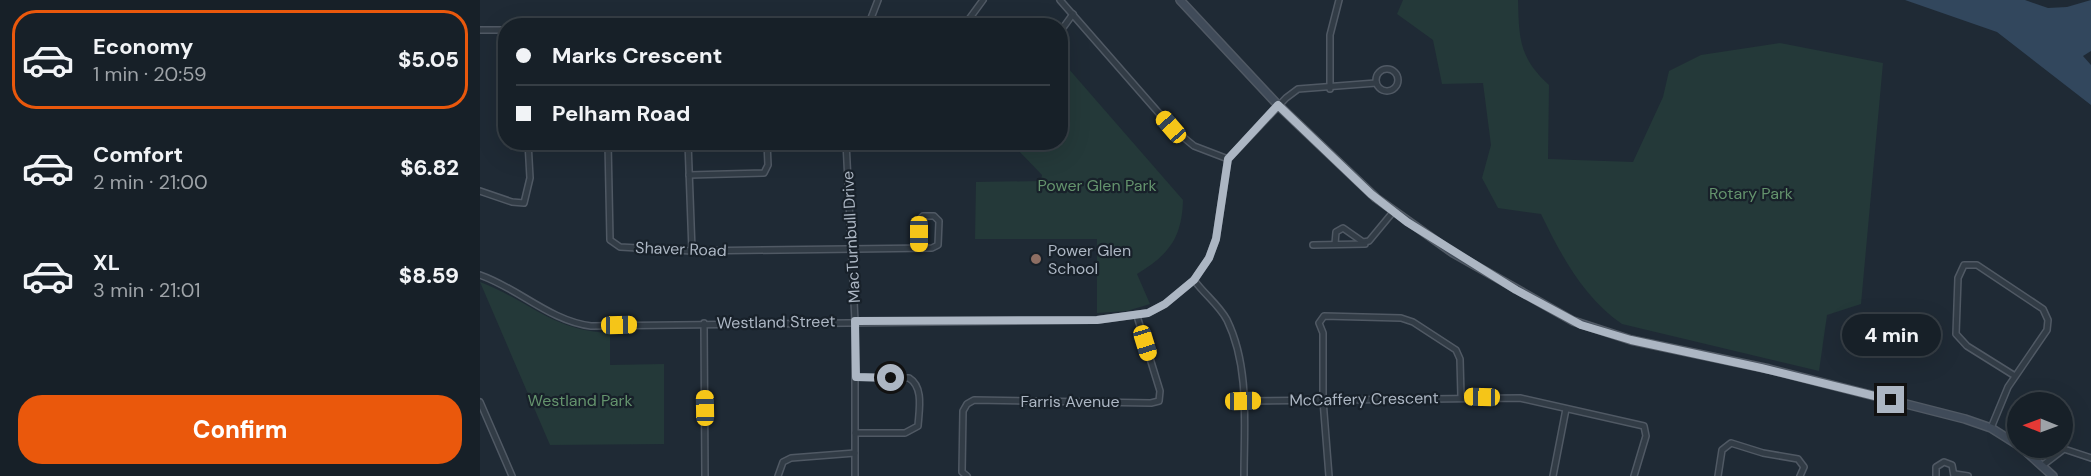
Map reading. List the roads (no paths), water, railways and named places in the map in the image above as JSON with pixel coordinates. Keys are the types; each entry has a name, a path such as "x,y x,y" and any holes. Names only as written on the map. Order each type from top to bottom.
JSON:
{"main road":[{"path":"1180,0 1278,105 1393,212 1472,264 1593,330 1780,372 1965,419 1991,428 2007,438"},
{"path":"2034,458 2053,476"}],"street":[{"path":"871,18 878,0"},
{"path":"970,18 983,0"},
{"path":"1060,0 1171,127 1194,146 1228,159 1278,105 1298,89 1330,89 1376,83"},
{"path":"1330,89 1329,35 1339,0"},
{"path":"1068,21 1073,14"},
{"path":"480,30 498,30"},
{"path":"1385,69 1393,70 1398,76 1397,87 1391,91 1380,89 1376,83 1379,73 1385,69"},
{"path":"480,191 512,202 524,203 530,178 528,150"},
{"name":"Shaver Road","path":"608,150 608,212 610,240 613,244 632,248 692,251 919,248"},
{"path":"688,150 692,251"},
{"path":"689,175 764,173 768,165 768,150"},
{"name":"MacTurnbull Drive","path":"846,150 855,321 855,476"},
{"name":"Westland Street","path":"480,275 580,324 1097,320 1137,316 1165,304 1194,280 1209,258 1216,239 1228,159"},
{"path":"1313,245 1363,244 1372,239 1393,212"},
{"path":"923,216 934,216 939,221 938,245 932,248 919,248 919,220 923,216"},
{"path":"1335,244 1336,232 1343,228 1364,242 1372,239"},
{"path":"1991,428 2005,392 2048,330 2046,314 1977,265 1966,264 1961,269 1958,278 1955,325 1957,336 1972,350 2015,376"},
{"path":"1194,280 1226,318 1242,371 1244,476"},
{"path":"1329,476 1323,400 1323,333 1319,323 1327,315 1338,318 1401,318 1413,322 1456,350 1460,362 1461,397"},
{"name":"Farris Avenue","path":"967,476 962,472 963,411 974,400 1151,403 1159,401 1160,391 1137,316"},
{"path":"705,323 705,476"},
{"path":"855,433 905,433 918,426 919,391 915,382 909,378 856,377"},
{"name":"McCaffery Crescent","path":"1243,401 1520,398 1644,426 1646,436 1634,476"},
{"path":"480,402 513,476"},
{"path":"1553,476 1566,409"},
{"path":"1718,476 1723,448 1733,443 1763,453 1798,459 1804,467 1800,476"},
{"path":"2043,465 2064,449 2091,458"},
{"path":"778,476 783,462 791,458 855,453"},
{"path":"1936,476 1936,467 1944,462 1952,465 1954,475 1968,476"}],"water":[{"path":"1905,0 2025,0 2048,8 2067,7 2091,0 2091,51 2083,56 2091,65 2091,105 1997,32"}],"place":[{"name":"Power Glen School","path":"1036,259"}],"park label":[{"name":"Power Glen Park","path":"1097,185"},
{"name":"Rotary Park","path":"1751,193"},
{"name":"Westland Park","path":"580,400"}]}
